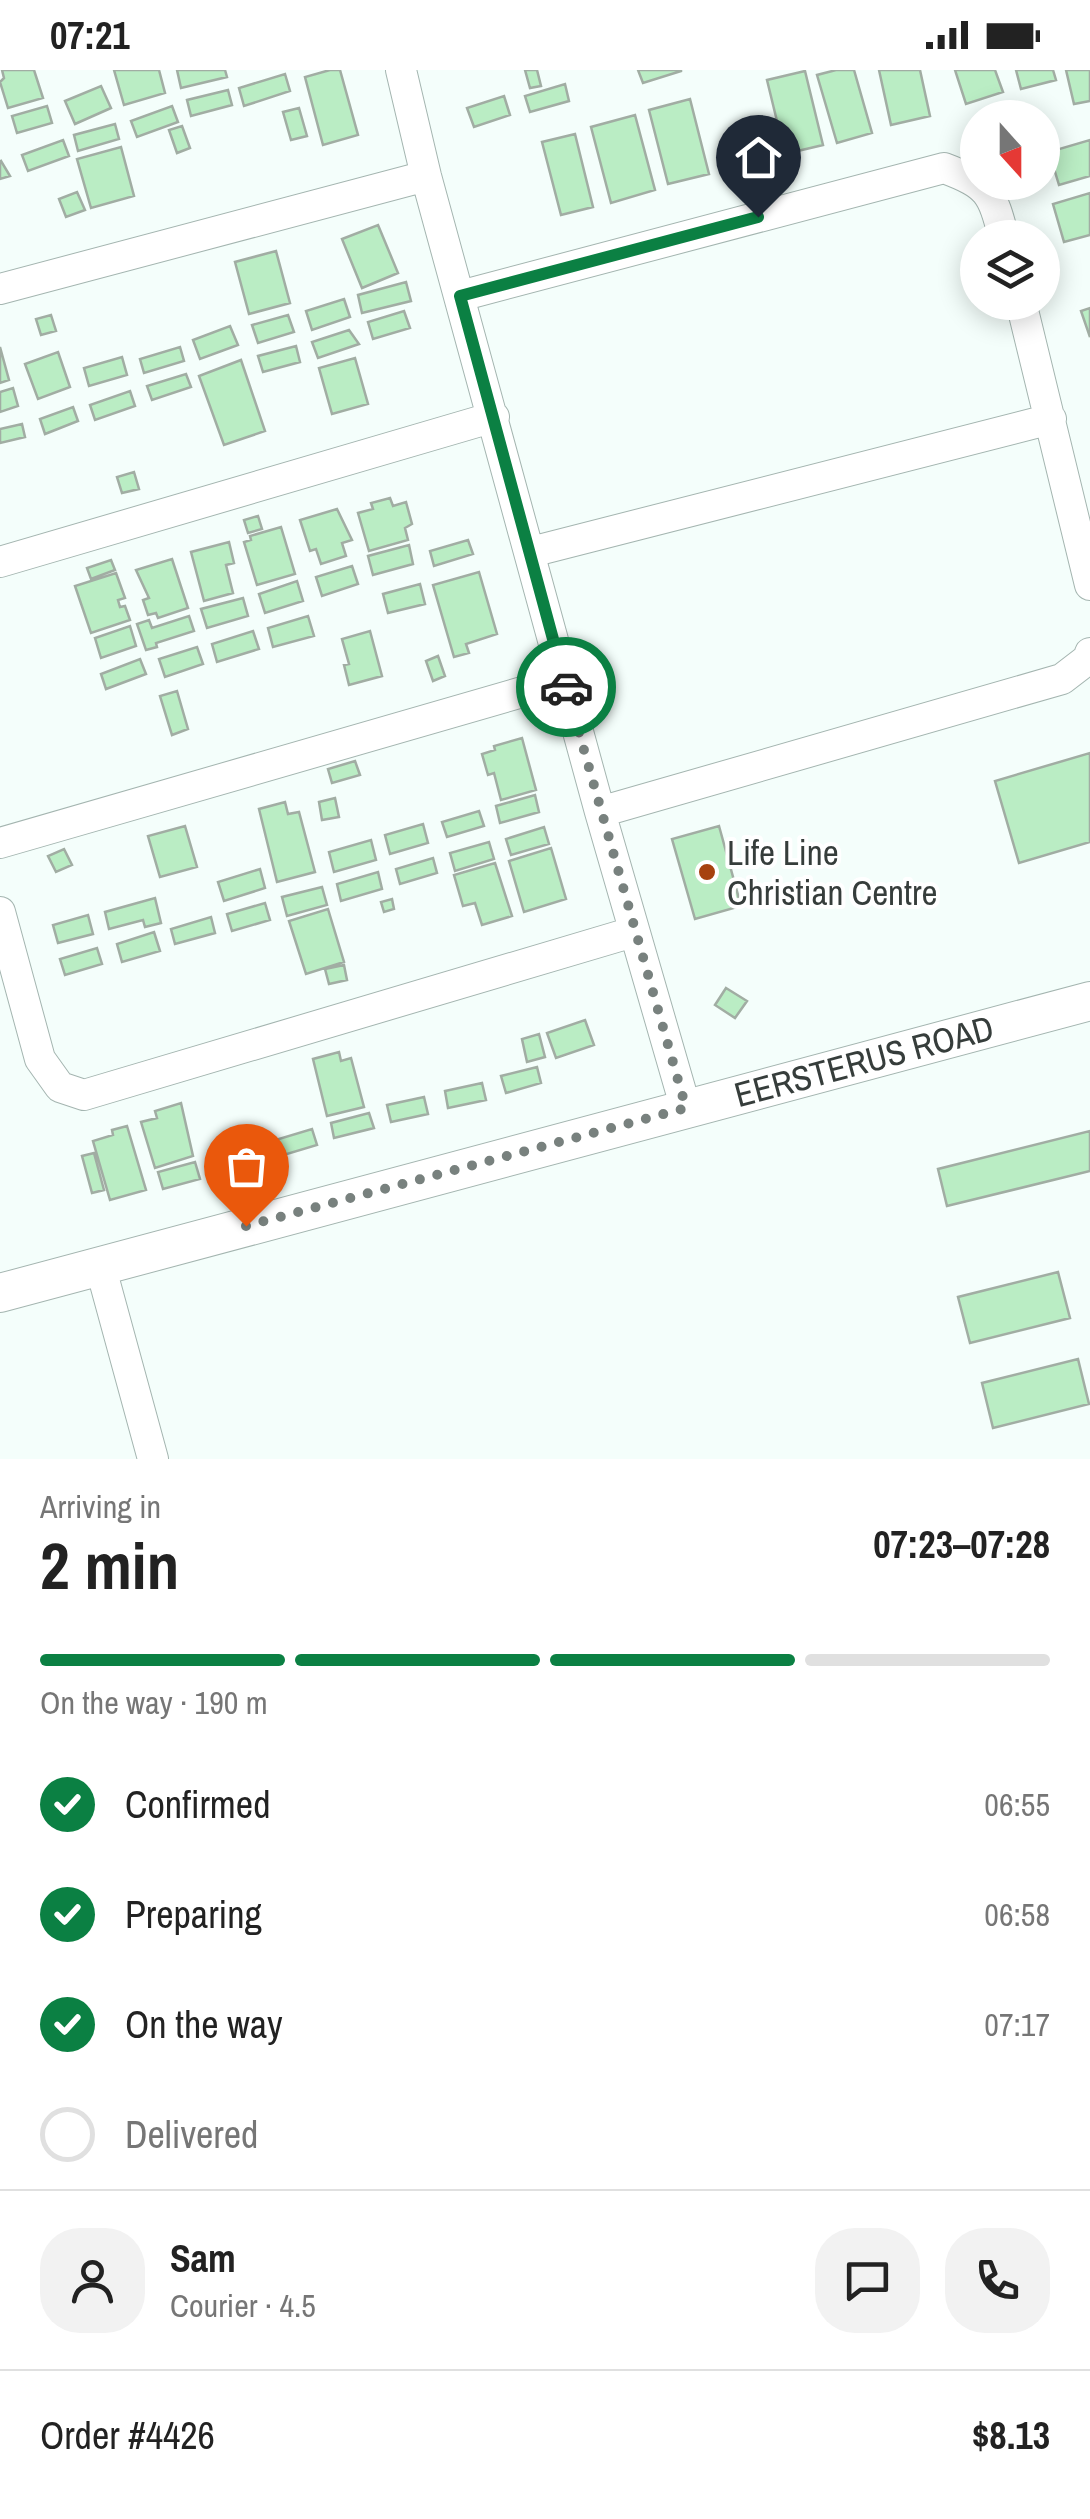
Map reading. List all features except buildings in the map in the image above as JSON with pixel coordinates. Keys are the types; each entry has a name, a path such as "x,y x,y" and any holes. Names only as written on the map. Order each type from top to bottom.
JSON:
{"street":[{"path":"401,70 426,176 532,552 600,812 686,1108"},
{"path":"460,296 944,168 973,179 994,199 999,220"},
{"path":"0,289 426,176"},
{"path":"1026,320 1090,585"},
{"path":"0,562 494,417"},
{"path":"532,552 1051,419"},
{"path":"600,812 1062,679 1088,660 1090,654"},
{"path":"0,843 564,680"},
{"path":"0,912 40,1059 60,1087 84,1095 633,932"},
{"name":"EERSTERUS ROAD","path":"0,1293 1090,1001"},
{"path":"100,1265 153,1459"}],"way so far":[{"path":"246,1226 686,1108 566,687"}],"place":[{"name":"Life Line Christian Centre","path":"707,872"}],"route":[{"path":"566,687 460,296 758,217"}]}
